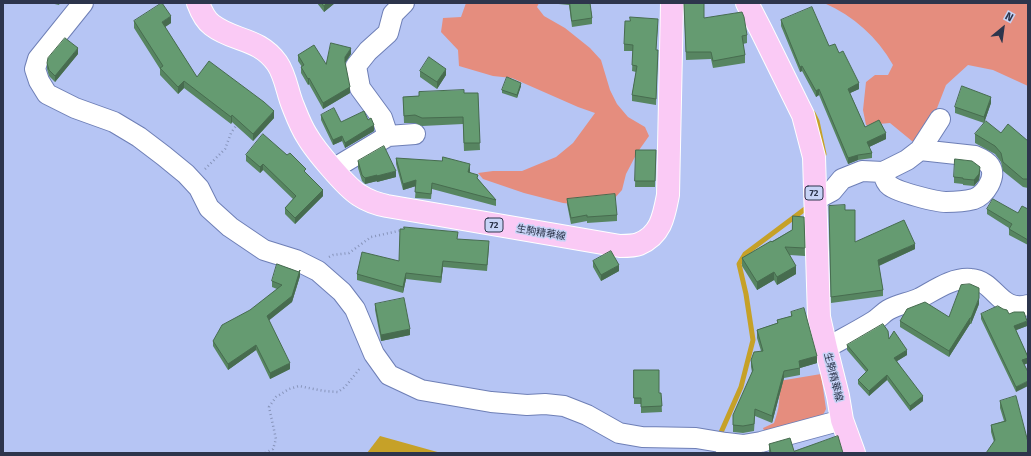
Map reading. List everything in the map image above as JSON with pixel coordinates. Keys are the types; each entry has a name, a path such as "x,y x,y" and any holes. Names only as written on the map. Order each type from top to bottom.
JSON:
{"main road":[{"name":"生駒精華線","path":"198,3 202,14 212,25 223,32 254,44 267,52 278,64 284,77 292,104 307,136 333,169 358,195 371,202 382,205 620,246 638,245 648,239 660,227 665,214 668,195 672,3"},
{"name":"生駒精華線","path":"747,3 803,116 814,157 820,317 842,420 854,453"}],"street":[{"path":"83,3 38,59 35,69 39,82 47,94 75,108 114,122 139,137 186,174 199,188 209,208 230,227 264,250 296,260 318,271 342,292 355,309 374,354 389,375 421,390 492,402 564,406 587,415 619,433 642,437 696,438 726,448 761,442 842,420"},
{"path":"388,136 382,118 360,88 356,66 368,51 388,33 393,14 404,3"},
{"path":"815,200 832,191 842,179 862,171 883,172 907,160 920,150 940,118"},
{"path":"333,169 388,136 415,134"},
{"path":"883,172 889,185 899,191 946,202 975,198 986,190 990,182 992,172 990,166 981,158 975,156 920,150"},
{"path":"826,348 875,320 889,309 913,301 956,280 971,279 980,281 989,286 993,293 1002,301 1014,307 1028,305"}],"path":[{"path":"199,188 206,167 225,149 231,133 240,120"},
{"path":"318,271 324,259 333,255 349,253 371,237 409,229"},
{"path":"266,453 273,449 276,439 269,407 276,397 289,389 299,386 338,392 374,354"}],"shaded area":[{"path":"466,3 539,3 537,7 544,16 565,28 590,48 601,60 610,90 617,104 628,117 645,127 649,136 637,153 626,174 622,190 613,200 582,205 563,203 524,193 483,179 478,173 493,171 522,171 556,157 573,143 595,113 512,78 493,76 459,66 458,50 441,32 443,18 461,17"},
{"path":"824,3 1028,3 1028,86 993,70 968,65 946,85 932,121 918,146 890,123 866,125 863,110 866,82 875,75 888,75 893,65 880,45 864,28 845,14"},
{"path":"821,374 826,409 820,421 766,436 763,428 774,423 777,412 779,381"},
{"path":"380,436 441,453 367,453"}],"building":[{"path":"162,3 171,16 162,22 197,77 209,61 274,111 253,134 232,115 231,117 184,81 178,87 160,68 163,66 134,21"},
{"path":"570,3 590,3 592,18 572,21"},
{"path":"704,3 704,18 742,12 747,35 742,36 745,55 713,61 711,52 686,52 684,4"},
{"path":"812,7 829,46 835,44 839,53 843,51 859,83 848,89 865,127 879,120 886,133 867,142 872,153 848,158 819,89 816,91 802,66 800,67 781,20"},
{"path":"630,17 658,19 656,50 658,50 656,99 632,95 637,66 632,65 633,45 624,44 625,21 630,21"},
{"path":"65,38 78,48 55,76 49,70 47,63 48,58"},
{"path":"331,43 351,48 345,57 350,87 323,103 301,67 304,65 298,55 314,45 326,64"},
{"path":"429,57 446,69 437,82 420,71"},
{"path":"507,77 521,83 517,95 502,90"},
{"path":"962,86 991,97 984,117 955,107"},
{"path":"464,90 464,93 478,93 480,143 464,143 463,117 422,118 415,115 404,116 403,97 419,96 419,92"},
{"path":"334,108 341,122 364,111 368,120 371,118 374,125 345,143 342,136 333,140 321,115"},
{"path":"986,121 1001,133 1008,124 1028,141 1028,179 1023,179 1003,162 1001,153 995,146 975,134"},
{"path":"263,134 287,155 290,153 306,169 304,171 323,190 295,218 285,208 296,196 263,164 260,167 246,155"},
{"path":"384,146 396,171 365,178 362,175 358,161"},
{"path":"636,150 656,150 655,181 635,181"},
{"path":"443,157 470,164 468,172 478,175 477,178 496,200 432,183 431,194 415,192 416,180 403,184 396,158 442,161"},
{"path":"955,159 972,161 980,167 979,174 974,180 954,177"},
{"path":"615,194 617,215 587,217 587,215 571,218 567,199"},
{"path":"993,199 1018,213 1022,206 1028,209 1028,240 1009,229 1012,224 987,209"},
{"path":"845,205 845,210 855,210 855,242 904,220 915,244 878,260 883,290 831,297 829,206"},
{"path":"793,216 804,217 805,248 785,247 796,266 777,277 774,272 757,282 742,258 792,230"},
{"path":"404,227 458,232 457,239 489,241 487,265 443,261 441,277 406,273 403,287 357,274 362,252 399,261 400,229 404,229"},
{"path":"611,251 619,265 601,275 593,261"},
{"path":"277,264 299,272 300,270 292,296 267,316 290,363 270,373 256,345 228,364 213,341 222,325 250,310 282,285 272,281"},
{"path":"970,284 979,288 979,298 971,318 949,351 900,321 907,309 925,302 949,317 961,285"},
{"path":"404,298 410,329 381,335 375,304"},
{"path":"998,306 1007,310 1009,314 1014,312 1024,312 1027,321 1014,326 1028,357 1022,360 1028,372 1028,381 1016,387 981,314"},
{"path":"804,308 817,356 799,361 800,368 784,371 772,416 755,409 754,424 743,426 733,425 733,415 753,370 751,360 754,352 763,351 757,330 778,323 777,320 792,316 791,312"},
{"path":"883,324 888,331 889,339 894,331 907,350 894,358 923,396 910,406 887,375 869,391 858,380 868,370 847,345"},
{"path":"634,370 659,370 659,393 661,393 662,406 641,407 641,398 634,398"},
{"path":"1016,396 1028,442 1028,453 986,453 995,440 991,425 1006,421 1000,401"},
{"path":"838,436 843,453 771,453 769,444 790,438 794,451"}],"waterway":[{"path":"813,113 817,121 824,154"},
{"path":"719,437 741,387 753,340 746,294 739,264 745,254 805,209"}]}
